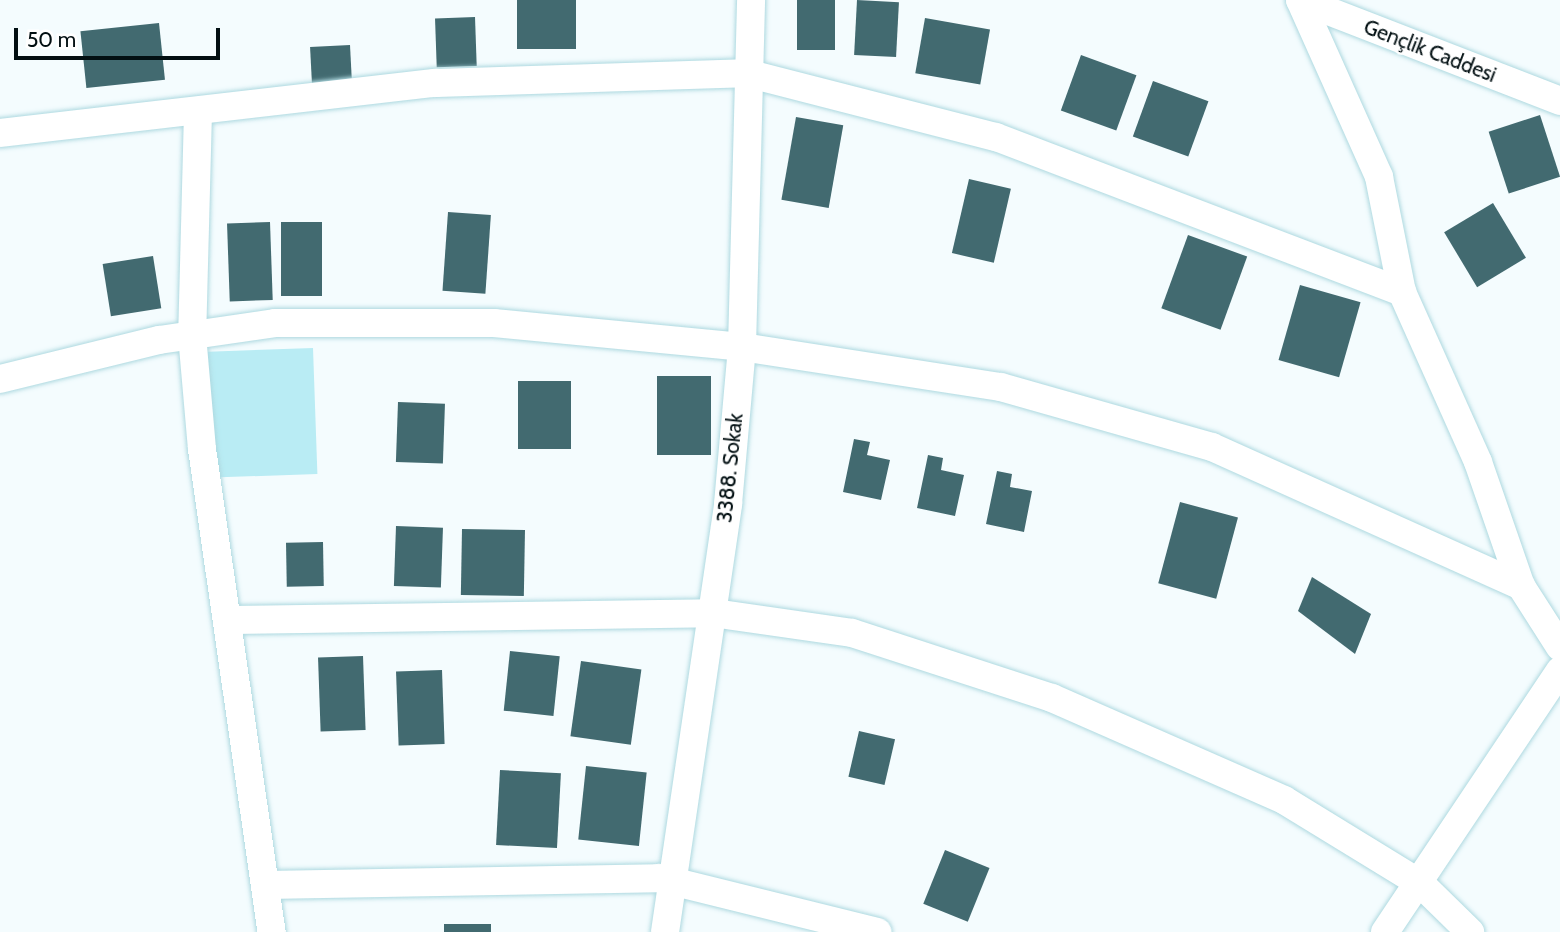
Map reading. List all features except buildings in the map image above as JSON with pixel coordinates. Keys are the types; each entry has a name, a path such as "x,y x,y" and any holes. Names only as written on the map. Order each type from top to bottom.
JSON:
{"street":[{"name":"3388. Sokak","path":"665,932 713,613 742,347 746,73 751,0"},
{"path":"1300,0 1379,177 1402,292 1478,462 1521,586 1560,647"},
{"name":"Gençlik Caddesi","path":"1300,0 1560,101"},
{"path":"0,133 435,83 746,73 996,137 1402,292"},
{"path":"198,112 192,335 202,449 232,620 272,932"},
{"path":"0,379 192,335 275,323 494,323 742,347 1002,387 1212,447 1521,586"},
{"path":"232,620 713,613 852,632 1052,698 1284,800 1421,884 1470,932"},
{"path":"1385,932 1421,884 1560,671"},
{"path":"265,886 673,883 877,932"}],"shaded area":[{"path":"313,348 317,474 205,478 201,352"}]}
